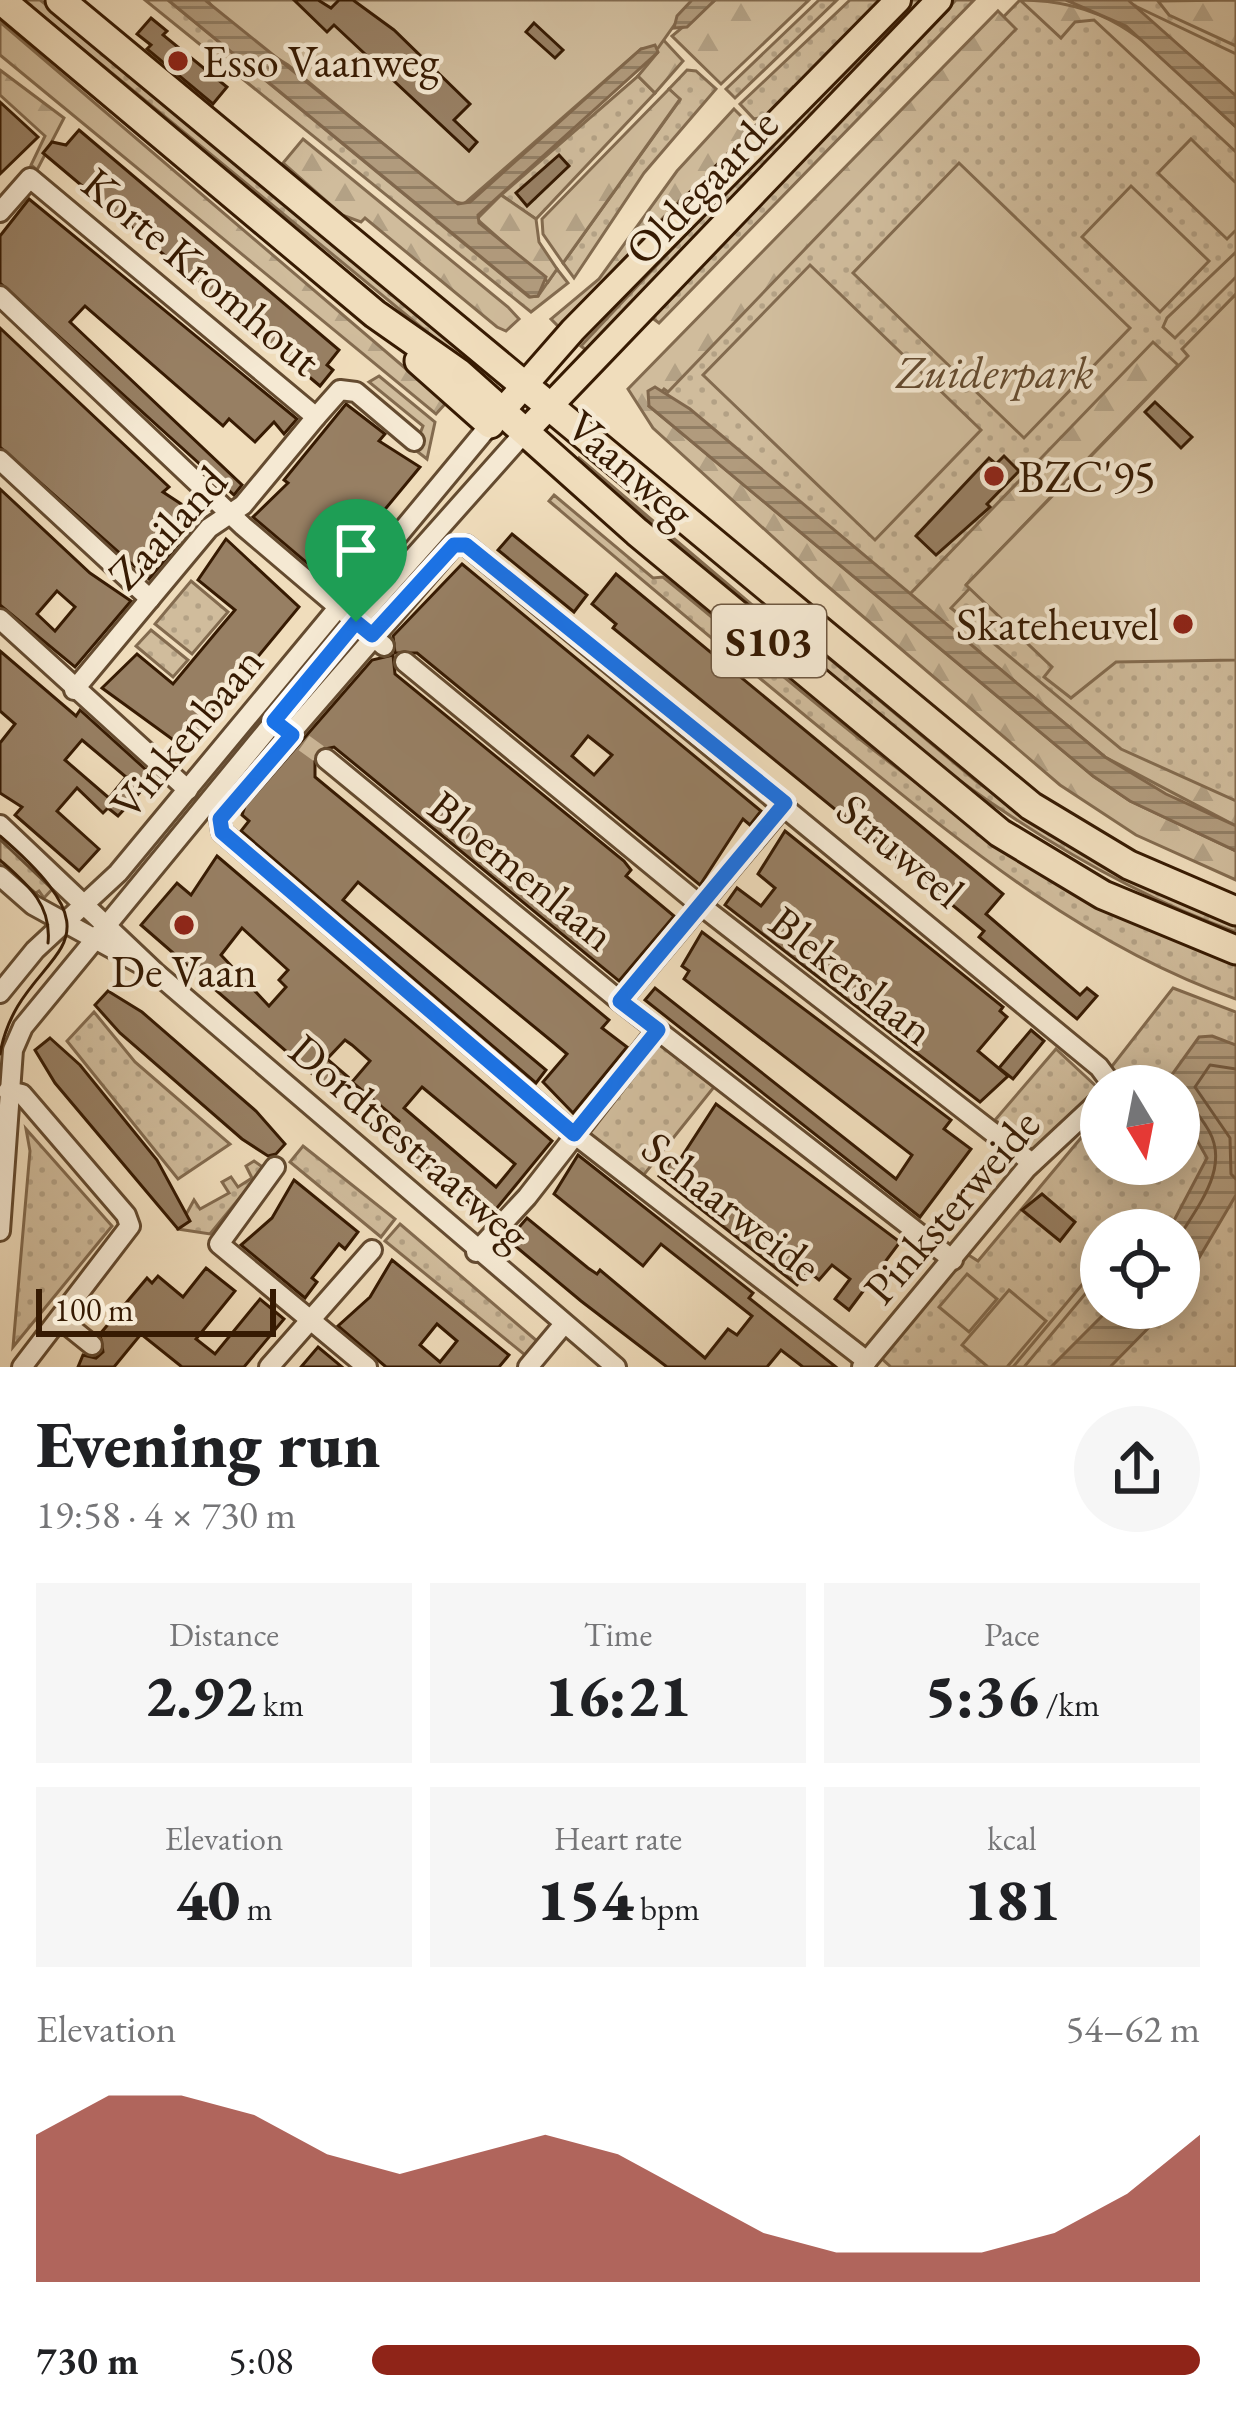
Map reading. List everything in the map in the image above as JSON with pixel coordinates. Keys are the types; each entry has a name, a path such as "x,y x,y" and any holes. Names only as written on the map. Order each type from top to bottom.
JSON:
{"highway":[{"name":"Vaanweg","path":"2,0 1000,833 1103,895 1236,950"},
{"name":"Vaanweg","path":"60,0 524,383 622,448 676,508 839,652 1031,806 1130,865 1236,911"},
{"path":"96,29 130,39"},
{"path":"256,135 274,178"}],"main road":[{"name":"Oldegaarde","path":"496,417 898,0"},
{"name":"Oldegaarde","path":"525,432 939,0"}],"street":[{"name":"Korte Kromhout","path":"0,212 30,178 316,418 340,390 356,392 414,441"},
{"path":"0,296 232,514 364,628"},
{"name":"Vinkenbaan","path":"222,832 220,819 231,802 298,739 496,417"},
{"name":"Zaailand","path":"74,690 209,528 232,514 316,418"},
{"name":"Vinkenbaan","path":"0,1232 8,1091 13,1050 23,1027 274,721 364,628 525,432"},
{"path":"0,460 150,599"},
{"name":"Vinkenbaan","path":"0,993 188,790 454,545 466,545"},
{"name":"Struweel","path":"466,545 785,803 1091,1065"},
{"path":"3,628 188,790"},
{"name":"Blekerslaan","path":"405,662 699,904 1032,1163"},
{"path":"274,721 298,739"},
{"name":"Bloemenlaan","path":"326,759 620,1001 953,1260"},
{"path":"620,1001 785,803"},
{"name":"Dordtsestraatweg","path":"0,825 155,972 476,1252 616,1367"},
{"name":"Schaarweide","path":"222,832 574,1134 865,1364"},
{"name":"Dordtsestraatweg","path":"0,876 33,905 155,972"},
{"path":"33,905 38,947"},
{"path":"476,1252 658,1030"},
{"path":"8,1091 22,1094 127,1215 130,1226 22,1367"},
{"name":"Pinksterweide","path":"865,1364 1032,1163 1080,1118"},
{"path":"275,1167 219,1244 367,1367"},
{"path":"268,1367 313,1323 373,1250"},
{"path":"61,1320 92,1345"},
{"path":"528,1367 564,1324"}],"green space":[{"path":"23,0 40,0 73,25 478,362 472,369"},
{"path":"145,0 168,0 529,297 538,296 557,269 568,283 531,312"},
{"path":"207,0 692,0 658,48 641,49 464,204 452,201 288,65 229,28"},
{"path":"715,0 809,0 721,84 672,36"},
{"path":"819,0 837,0 735,98 726,89"},
{"path":"850,0 892,0 797,90 793,87 764,117 754,119 740,104"},
{"path":"906,0 932,0 593,356 581,346"},
{"path":"956,0 974,0 659,323 651,317"},
{"name":"Zuiderpark","path":"1020,0 1236,0 1236,873 1198,861 638,389"},
{"path":"1020,0 1088,11 1140,39 1236,127 1236,152 1094,20 1075,22 1061,38"},
{"path":"1236,0 1236,46 1169,15 1158,1"},
{"path":"1131,4 1236,54 1236,96"},
{"path":"998,11 1016,29 668,392 664,389 649,406 1093,776 1130,801 1236,851 1236,880 1136,835 1060,785 818,578 653,428 628,389"},
{"path":"0,22 446,403 436,414 0,55"},
{"path":"656,32 683,61 655,93 638,76 658,52 469,202"},
{"path":"0,70 64,118 37,170 31,165 45,136 0,95"},
{"path":"687,70 696,71 716,89 644,173 574,278 563,263 680,100 669,89"},
{"path":"638,76 655,93 536,219 501,195"},
{"path":"669,89 680,99 563,263 543,234 542,219"},
{"path":"734,109 749,124 749,133 704,185 685,195 559,327 551,319 599,279 677,171"},
{"path":"303,139 519,319 506,331 497,327 365,218 361,222 342,215 283,163"},
{"path":"1191,139 1236,183 1236,230 1227,239 1158,173"},
{"path":"959,163 1130,328 1024,438 853,273"},
{"path":"1131,186 1209,261 1160,312 1082,237"},
{"path":"501,195 536,219 539,242 557,269 548,282 477,219"},
{"path":"1236,252 1236,277 1175,338 1163,327 1167,318"},
{"path":"810,265 981,430 875,540 703,375"},
{"path":"1236,294 1236,660 1116,662 1071,698 1044,677 1052,667 966,585 1188,356 1182,349"},
{"path":"1153,342 1178,365 967,584 970,588 951,608 1121,749 1236,801 1236,826 1105,757 910,594"},
{"path":"379,376 435,422 427,459 414,449 423,426 369,382"},
{"path":"579,458 751,604 812,644 976,781 1044,830 1120,873 1236,922 1236,932 1149,895 1066,851 986,800 836,684 622,497 574,465"},
{"path":"554,495 653,578 663,577 864,743 1004,845 1154,929 1236,961 1236,999 1131,953 987,861 624,565 549,501"},
{"path":"191,581 228,612 192,654 155,624"},
{"path":"151,630 188,660 173,677 136,646"},
{"path":"0,831 56,885 44,898 39,891 33,895 0,866"},
{"path":"1173,988 1236,1012 1236,1367 891,1367 880,1357 967,1254 978,1261 1080,1139 1080,1185 1200,1185 1200,1065 1113,1065"},
{"path":"94,1012 135,1062 230,1144 178,1179 67,1041"},
{"path":"654,1040 714,1087 642,1177 582,1131"},
{"path":"1056,1049 1080,1071 1080,1107 1034,1151 995,1120"},
{"path":"26,1129 112,1226 13,1347 30,1151"},
{"path":"303,1146 395,1219 381,1237 290,1162"},
{"path":"254,1161 264,1168 210,1234 178,1229 194,1200 200,1209 229,1193 222,1182 231,1177 238,1187 252,1178 246,1166"},
{"path":"400,1224 537,1341 525,1355 385,1241"},
{"path":"967,1274 997,1299 969,1332 939,1307"},
{"path":"1080,1287 1080,1300 1024,1367 1013,1367"},
{"path":"1009,1290 1046,1321 1007,1367 988,1367 962,1345"}],"water":[{"path":"168,0 205,0 458,204 470,202 641,49 655,45 658,52 478,215 479,223 546,277 538,296 530,297"},
{"path":"692,0 715,0 687,27 674,28 677,16"},
{"path":"1066,0 1128,0 1236,96 1236,127 1126,26"},
{"path":"655,387 690,409 1105,757 1166,794 1236,826 1236,851 1130,801 1093,776 649,406 648,391"},
{"path":"1212,1036 1236,1045 1236,1195 1200,1256 1200,1209 1180,1209 1193,1185 1200,1185 1207,1158 1200,1146 1200,1065 1179,1065 1199,1037"},
{"path":"1089,1329 1147,1329 1110,1367 1051,1367"}],"building":[{"path":"294,0 318,0 331,8 339,0 353,0 394,30 470,104 454,120 477,142 469,151 334,25 327,32"},
{"path":"151,18 167,31 163,35 227,87 213,104 147,49 151,45 137,34"},
{"path":"534,23 563,50 555,58 526,32"},
{"path":"0,102 38,137 0,174"},
{"path":"79,130 339,350 327,365 333,370 320,386 43,153 52,142 66,145"},
{"path":"559,155 569,166 527,206 516,193"},
{"path":"29,199 297,419 284,434 274,422 255,442 229,419 223,426 85,306 70,322 242,485 234,495 0,283 0,236"},
{"path":"0,328 169,487 163,492 201,517 149,579 0,447"},
{"path":"1155,402 1192,437 1181,448 1145,412"},
{"path":"346,404 385,434 379,441 420,467 358,542 354,538 327,580 253,517 288,483 284,480"},
{"path":"1004,456 1019,471 987,504 990,507 936,555 916,536 989,458 996,464"},
{"path":"0,489 90,573 131,601 75,667 0,605","holes":["57,591 75,607 55,631 37,614"]},
{"path":"512,534 587,595 574,612 498,550"},
{"path":"226,539 299,607 183,747 102,688 137,654 173,684 235,610 198,580"},
{"path":"462,564 761,811 750,825 743,819 700,885 417,653 395,653 393,636","holes":["588,736 612,755 594,775 572,756"]},
{"path":"616,574 1003,894 986,914 1080,995 1087,988 1097,996 1077,1019 979,937 984,931 613,628 616,624 592,604"},
{"path":"0,651 76,716 80,710 154,777 118,816 108,808 103,813 77,788 57,811 99,849 79,871 15,815 22,807 0,793 0,743 15,724 0,711","holes":["82,740 126,777 109,798 65,760"]},
{"path":"393,655 395,674 624,861 631,870 626,876 674,916 619,981 334,747 315,751 315,777 609,1020 602,1028 627,1047 573,1113 543,1082 567,1054 358,882 343,900 546,1070 536,1083 241,831 249,821 242,815 245,806 372,660"},
{"path":"785,831 1003,1007 1000,1011 1007,1017 978,1051 1008,1076 980,1102 725,905 737,888 761,906 775,888 758,874"},
{"path":"217,856 552,1141 488,1219 389,1138 399,1121 352,1082 370,1061 352,1045 345,1040 327,1059 348,1077 334,1093 141,925 177,883 191,895","holes":["242,928 288,970 279,980 286,987 269,1006 221,955","422,1087 515,1164 496,1187 404,1108"]},
{"path":"702,932 951,1120 944,1129 971,1149 920,1217 645,1000 655,988 896,1179 912,1155 684,979 689,971 682,966"},
{"path":"108,991 142,1012 256,1111 285,1144 276,1154 268,1156 242,1139 120,1033 95,1005"},
{"path":"1031,1030 1044,1041 1013,1079 999,1068"},
{"path":"50,1038 80,1065 157,1160 190,1221 178,1229 55,1083 35,1050"},
{"path":"716,1104 900,1242 849,1310 835,1299 850,1279 832,1265 819,1280 808,1271 797,1285 659,1176 672,1160 677,1164"},
{"path":"578,1155 753,1293 749,1298 836,1367 803,1367 781,1350 767,1367 667,1367 581,1301 508,1240 527,1218 588,1268 597,1274 600,1270 705,1358 728,1329 737,1335 752,1316 661,1244 643,1266 554,1194"},
{"path":"294,1180 358,1232 345,1249 339,1244 312,1278 317,1282 305,1298 241,1245 272,1218"},
{"path":"1042,1194 1075,1222 1060,1241 1022,1210"},
{"path":"392,1260 509,1355 499,1367 386,1367 338,1326 370,1297","holes":["437,1324 457,1341 440,1362 420,1345"]},
{"path":"206,1268 235,1291 196,1339 215,1354 260,1299 284,1319 244,1367 182,1367 141,1334 114,1367 78,1367 83,1355 96,1358 103,1352 100,1334 147,1278 152,1283 158,1276 183,1297"},
{"path":"318,1347 342,1367 301,1367"}],"tunnel":[{"path":"304,743 326,759"}],"tram line":[{"path":"0,836 41,876 62,906 67,930 60,950 11,1018 0,1054"},
{"path":"0,860 42,906 48,943"}],"place":[{"name":"Esso Vaanweg","path":"178,61"},
{"name":"BZC'95","path":"994,476"},
{"name":"Skateheuvel","path":"1183,624"},
{"name":"De Vaan","path":"184,925"}],"route":[{"path":"454,545 466,545 785,803 620,1001 658,1030 574,1134 222,832 220,819 231,802 292,735 274,721 356,622 372,635 454,545"}]}
